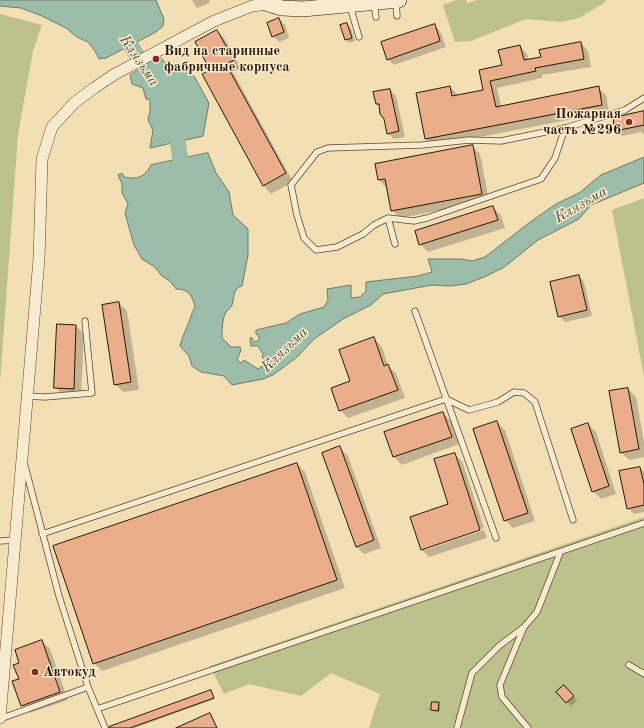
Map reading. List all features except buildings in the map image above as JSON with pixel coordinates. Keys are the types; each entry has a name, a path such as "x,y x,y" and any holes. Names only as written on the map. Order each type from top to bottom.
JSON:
{"street":[{"path":"0,719 39,259 42,159 52,127 74,103 115,74 163,48 182,41 214,21 258,6 303,8 364,6 399,0"}],"lane":[{"path":"395,0 397,16"},
{"path":"358,37 364,6"},
{"path":"565,128 555,158 541,179 427,218 414,221 388,218 374,225 363,234 336,247 316,250 304,238 290,185 317,152 328,148 422,145 469,140 501,141 565,128 624,110 644,98"},
{"path":"388,218 395,244"},
{"path":"415,311 496,538"},
{"path":"27,396 45,397 92,393 85,321"},
{"path":"42,534 446,398 469,410 498,402 514,392 524,393 535,402 573,520"},
{"path":"22,457 59,596 88,687 106,728"},
{"path":"97,709 317,633 560,553 644,523"},
{"path":"0,541 16,540"},
{"path":"457,728 472,673 499,646 524,627 537,612 560,553"},
{"path":"524,627 500,685 502,697 528,728"},
{"path":"629,665 644,674"},
{"path":"0,719 88,687"}],"green space":[{"path":"456,0 466,0 468,3 477,0 606,0 604,3 579,18 561,22 526,19 471,41 455,42 443,5"},
{"path":"0,14 42,25 33,51 18,134 0,383"},
{"path":"644,198 644,376 612,210"},
{"path":"644,517 644,728 369,728 380,694 331,673 301,696 249,684 224,694 210,666"}],"water":[{"path":"0,0 156,0 164,19 163,26 156,32 106,58 99,59 88,42 77,37 66,28 42,16 21,8 0,6"},
{"path":"161,58 167,65 175,70 180,66 194,76 209,103 203,136 150,148 153,130 148,120 150,100 146,99 143,88 132,84 130,75"},
{"path":"208,153 216,173 229,192 233,215 248,229 248,255 242,286 235,291 232,306 226,312 222,325 222,338 231,347 240,347 241,350 237,360 241,363 244,360 258,369 265,364 262,357 263,354 258,346 251,346 251,337 255,342 259,340 256,330 286,323 300,314 324,307 328,300 327,289 351,285 351,298 360,297 366,291 366,282 418,276 432,272 428,259 461,259 472,261 485,257 533,220 556,204 579,193 601,175 644,157 644,183 591,205 579,219 538,240 503,268 484,277 466,284 450,286 432,285 383,294 371,305 343,319 314,339 297,357 273,375 263,379 232,385 224,376 201,372 192,366 189,356 180,346 195,307 193,299 184,290 176,289 171,282 161,275 155,267 142,259 134,245 125,213 128,204 122,193 122,184 118,175 122,173 124,177 137,178 143,175 151,165"}],"waterway":[{"name":"Клязьма","path":"118,30 131,46 156,85"},
{"name":"Клязьма","path":"173,122 177,136 183,180"}],"place":[{"name":"Вид на старинные фабричные корпуса","path":"156,59"},
{"name":"Пожарная часть №296","path":"629,122"},
{"name":"Автокуд","path":"35,672"}]}
